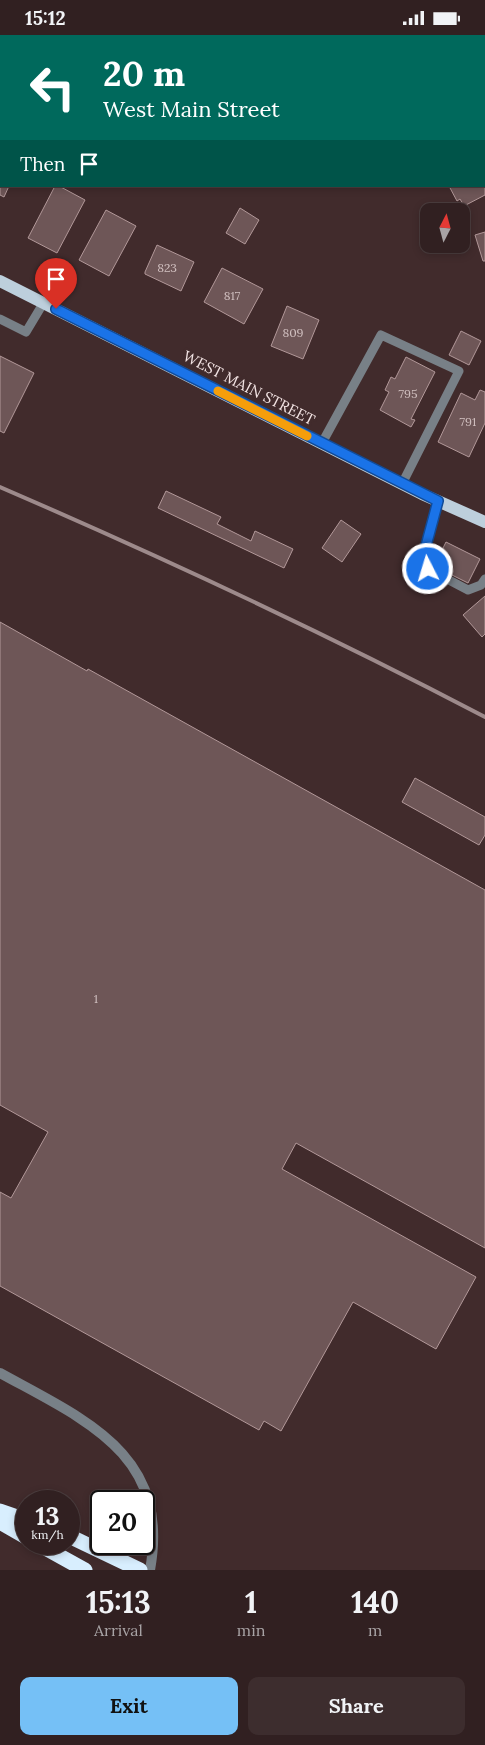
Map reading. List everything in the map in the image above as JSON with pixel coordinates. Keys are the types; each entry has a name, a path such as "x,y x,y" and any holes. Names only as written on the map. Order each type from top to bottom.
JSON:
{"highway":[{"path":"0,1511 15,1516"},
{"path":"0,1521 15,1530"},
{"path":"80,1541 140,1570"},
{"path":"58,1555 85,1570"}],"main road":[{"name":"WEST MAIN STREET","path":"0,281 402,484 485,522"}],"street":[{"path":"0,1373 97,1429 126,1457 140,1481 150,1506 154,1541 150,1570"}],"lane":[{"path":"0,319 26,332 44,302"},
{"path":"322,443 381,335 459,371 402,484"},
{"path":"438,501 423,557 428,569 468,590 481,585 485,579"}],"building":[{"path":"0,187 9,187 4,197 0,195"},
{"path":"54,187 61,187 85,200 57,253 28,238"},
{"path":"450,187 485,187 485,195 470,203 462,203 460,199 457,201"},
{"path":"240,208 259,220 245,244 226,233"},
{"path":"106,210 136,226 109,276 79,260"},
{"path":"485,232 485,261 483,261 475,235"},
{"path":"157,245 194,262 181,291 145,274"},
{"path":"222,268 263,289 244,324 204,302"},
{"path":"287,306 319,320 303,359 271,346"},
{"path":"461,331 481,341 469,365 449,355"},
{"path":"0,356 34,373 4,433 0,431"},
{"path":"406,357 435,372 411,419 415,420 411,427 380,410 389,392 385,390 391,377 395,379"},
{"path":"480,390 485,392 485,423 469,457 438,442 461,393 475,400"},
{"path":"166,491 221,517 217,524 251,541 255,531 293,549 284,568 158,508"},
{"path":"341,520 361,534 342,562 322,548"},
{"path":"446,542 480,559 468,583 434,566"},
{"path":"485,596 485,634 482,637 463,615"},
{"path":"0,622 485,890 485,1248 296,1143 282,1169 476,1277 436,1349 353,1302 281,1431 264,1421 259,1430 0,1286 0,1192 11,1198 48,1132 0,1105"},
{"path":"415,778 485,817 485,835 479,845 402,802"}],"railway":[{"path":"0,487 245,597 485,717"}],"slow traffic":[{"path":"218,391 307,436"}],"route":[{"path":"56,309 438,501 423,557 428,569"}]}
